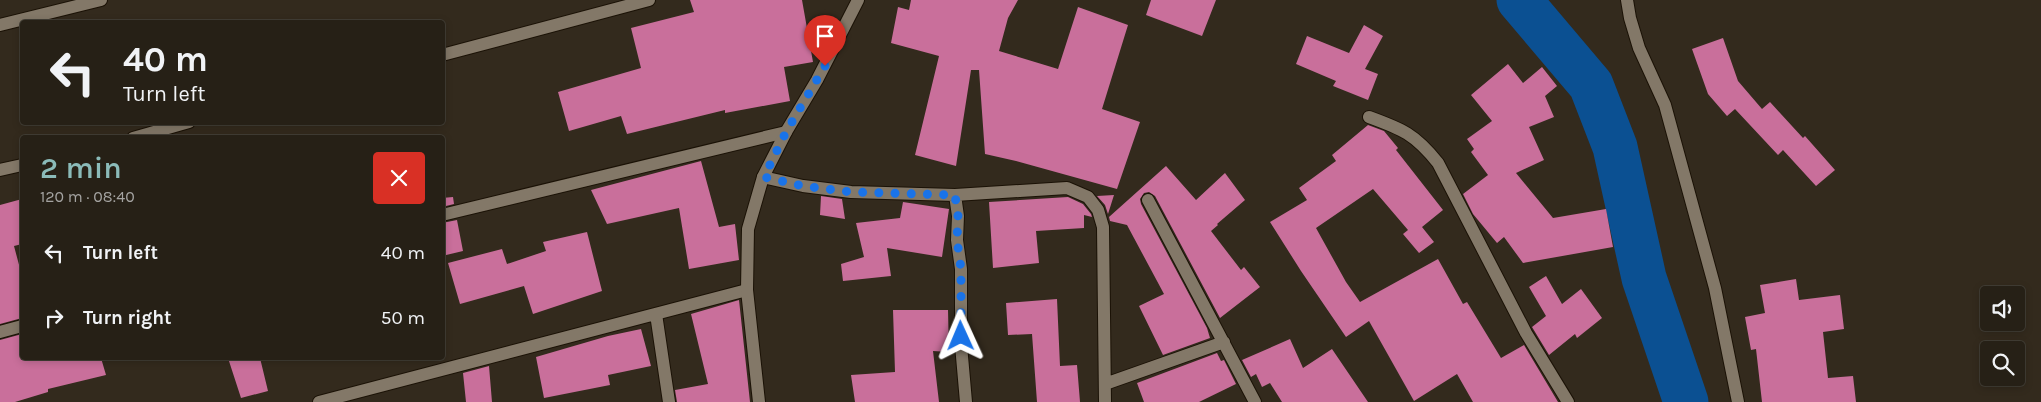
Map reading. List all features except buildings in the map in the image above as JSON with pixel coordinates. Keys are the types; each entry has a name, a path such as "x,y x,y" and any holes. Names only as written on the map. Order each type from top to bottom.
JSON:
{"street":[{"path":"20,20 101,0"},
{"path":"445,54 649,0"},
{"path":"760,402 747,290 748,229 764,177 786,132 817,80 858,0"},
{"path":"1627,0 1639,48 1665,105 1715,288 1738,402"},
{"path":"0,25 20,20"},
{"path":"1369,117 1404,130 1426,148 1438,163 1526,333 1568,402"},
{"path":"144,135 178,125"},
{"path":"445,213 786,132"},
{"path":"0,170 20,165"},
{"path":"764,177 803,186 851,192 955,195 1067,188 1088,197 1098,210 1103,227 1105,402"},
{"path":"955,195 958,216 957,240 961,269 961,344 966,402"},
{"path":"1148,200 1256,402"},
{"path":"319,402 747,290"},
{"path":"656,314 669,402"},
{"path":"0,332 20,327"},
{"path":"1105,384 1224,342"}],"waterway":[{"path":"1519,0 1591,85 1615,147 1644,278 1686,402"}],"route":[{"path":"825,66 786,132 764,177 803,186 851,192 955,195 958,216 957,240 961,269 961,336"}]}
